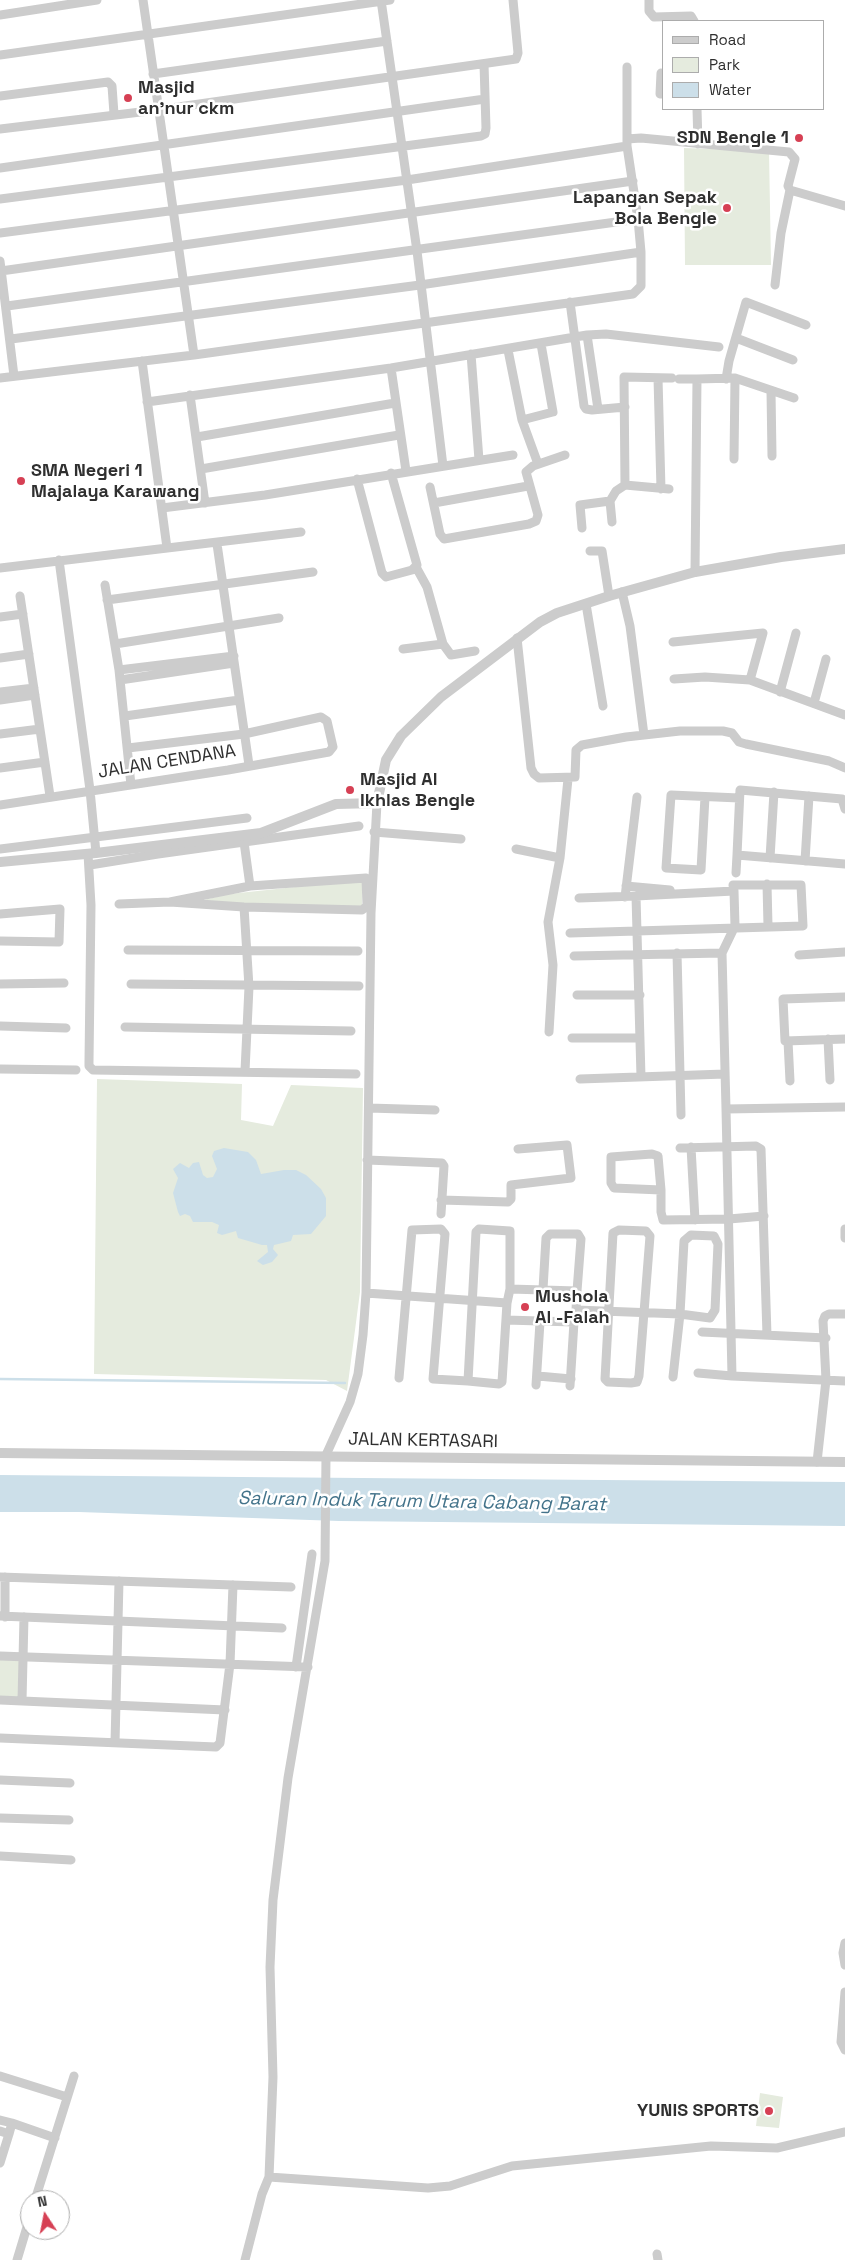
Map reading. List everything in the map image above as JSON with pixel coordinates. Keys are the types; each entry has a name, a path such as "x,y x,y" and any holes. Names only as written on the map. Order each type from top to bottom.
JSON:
{"street":[{"path":"0,15 97,0"},
{"path":"143,0 157,110 172,212 179,245 194,355"},
{"path":"0,55 384,0 387,41 407,180 443,466"},
{"path":"0,129 157,110 516,59 518,57 513,0"},
{"path":"649,0 650,13 654,17 691,16 693,20"},
{"path":"153,74 387,41"},
{"path":"0,199 401,145 483,136 486,128 484,64"},
{"path":"0,378 194,355 636,292 641,286 641,252 634,181 627,143 627,67"},
{"path":"662,73 660,94 662,94"},
{"path":"0,96 108,82 112,86 114,114"},
{"path":"0,168 397,110 485,99"},
{"path":"697,110 698,144"},
{"path":"0,233 407,180 627,143 641,138 791,153 795,159 788,186 790,190 779,241 775,285"},
{"path":"1,271 634,181"},
{"path":"790,190 845,206"},
{"path":"7,306 638,219"},
{"path":"11,339 420,285 641,252"},
{"path":"0,261 7,306 14,376"},
{"path":"570,302 584,406 586,409 625,407"},
{"path":"734,459 730,378 736,338 746,302 806,325"},
{"path":"147,402 391,368 471,354 508,350 587,335 606,334 719,347"},
{"path":"587,335 598,409"},
{"path":"736,338 793,360"},
{"path":"522,420 553,412 541,344"},
{"path":"508,350 522,420 538,464"},
{"path":"471,354 479,460"},
{"path":"142,361 167,548"},
{"path":"391,368 399,435 406,471"},
{"path":"625,485 624,377 675,379 730,378 794,398"},
{"path":"612,522 610,501 616,492 625,485 665,489 658,378"},
{"path":"695,572 697,379"},
{"path":"771,391 772,456"},
{"path":"190,395 205,502"},
{"path":"197,437 395,403"},
{"path":"201,469 399,435"},
{"path":"162,508 513,455"},
{"path":"430,487 440,534 444,539 529,524 536,521 538,515 528,486 526,472 538,464 565,455"},
{"path":"391,473 414,553 416,568 429,592 443,644 450,655 475,651"},
{"path":"357,479 384,576 416,568"},
{"path":"434,504 528,486"},
{"path":"582,528 580,505 610,501"},
{"path":"0,568 167,548 217,544 302,532"},
{"path":"217,544 248,765"},
{"path":"245,2260 267,2182 273,2077 270,1967 273,1900 288,1778 326,1559 326,1455 350,1402 358,1374 366,1293 374,832 377,803 386,760 401,736 441,697 518,638 549,617 609,596 695,572 781,557 845,549"},
{"path":"590,551 602,551 609,596"},
{"path":"59,560 95,837 90,865 89,1066 93,1070 356,1074"},
{"path":"107,600 313,572"},
{"path":"105,585 119,670 131,785"},
{"path":"622,592 630,626 644,735"},
{"path":"20,596 50,796"},
{"path":"586,604 603,706"},
{"path":"0,617 23,614"},
{"path":"115,644 279,618"},
{"path":"673,642 763,633 750,680"},
{"path":"780,692 796,633"},
{"path":"518,638 531,771 539,778 568,779 574,777 576,750 579,746 644,735 723,731 732,733 739,742 829,761 845,768"},
{"path":"403,649 443,644"},
{"path":"0,658 29,654"},
{"path":"119,670 234,659"},
{"path":"120,680 234,659"},
{"path":"814,704 826,659"},
{"path":"674,679 705,677 750,680 845,715"},
{"path":"0,692 34,692"},
{"path":"0,700 34,692"},
{"path":"124,716 239,700"},
{"name":"JALAN CENDANA","path":"0,805 329,752 333,747 327,721 321,717 244,734"},
{"path":"0,734 40,729"},
{"path":"128,748 244,734"},
{"path":"0,768 45,762"},
{"path":"549,1032 553,965 548,922 560,858 568,779"},
{"path":"736,873 740,790 842,799 845,809"},
{"path":"770,858 774,792"},
{"path":"705,797 701,870 666,868 671,795 739,798"},
{"path":"805,861 810,796"},
{"path":"625,897 637,797"},
{"path":"0,862 92,854 261,833 336,804 377,803"},
{"path":"0,849 247,818"},
{"path":"90,865 359,826"},
{"path":"374,832 461,839"},
{"path":"244,842 250,886"},
{"path":"516,849 560,858"},
{"path":"737,855 845,864"},
{"path":"120,904 170,902 244,907 362,910 367,906 366,878 250,886 170,902"},
{"path":"767,884 768,926"},
{"path":"570,933 734,926 803,926 801,885 733,885 734,926 722,953 732,1376"},
{"path":"626,886 705,893"},
{"path":"579,898 734,891"},
{"path":"636,896 641,1077"},
{"path":"244,907 249,987 245,1071"},
{"path":"0,914 60,909 59,942 0,941"},
{"path":"128,950 358,951"},
{"path":"800,955 845,952"},
{"path":"677,953 681,1115"},
{"path":"574,956 722,953"},
{"path":"0,984 64,983"},
{"path":"131,984 249,987 359,986"},
{"path":"577,995 640,995"},
{"path":"845,997 783,998 784,1041 845,1039"},
{"path":"0,1026 66,1028"},
{"path":"125,1027 351,1031"},
{"path":"572,1038 640,1038"},
{"path":"788,1040 790,1081"},
{"path":"828,1040 830,1080"},
{"path":"0,1069 76,1070"},
{"path":"580,1079 725,1074"},
{"path":"726,1109 845,1107"},
{"path":"368,1108 435,1110"},
{"path":"441,1200 508,1202 511,1199 512,1185 571,1178 566,1145 518,1149"},
{"path":"680,1148 756,1146 760,1149 767,1335"},
{"path":"691,1147 695,1220"},
{"path":"661,1190 614,1188 611,1183 611,1157 657,1155 661,1190 663,1220 729,1219 764,1216"},
{"path":"367,1160 442,1163 441,1214"},
{"path":"399,1378 411,1232 415,1228 441,1229 445,1234 432,1378 499,1384 502,1382 507,1303 510,1289 510,1231 479,1228 476,1232 474,1302 468,1381"},
{"path":"844,1229 845,1238"},
{"path":"619,1230 646,1231 650,1236 645,1312 637,1382 608,1382 605,1378 609,1310 614,1233 619,1230"},
{"path":"540,1322 537,1380 570,1382 581,1238 578,1234 550,1234 546,1238 544,1289"},
{"path":"576,1310 680,1314 710,1318 713,1315 718,1244 714,1236 691,1235 684,1241 680,1314 672,1377"},
{"path":"510,1289 577,1291"},
{"path":"366,1293 507,1303"},
{"path":"817,1462 826,1380 825,1316 845,1314"},
{"path":"506,1320 574,1322"},
{"path":"702,1332 826,1338"},
{"path":"698,1373 845,1381"},
{"name":"JALAN KERTASARI","path":"0,1453 845,1462"},
{"path":"296,1667 312,1554"},
{"path":"282,1628 3,1616 2,1577 291,1587"},
{"path":"115,1743 119,1581"},
{"path":"0,1738 216,1747 220,1743 230,1664 233,1585"},
{"path":"22,1701 24,1617"},
{"path":"0,1656 308,1668"},
{"path":"0,1700 225,1710"},
{"path":"0,1780 70,1783"},
{"path":"0,1818 69,1820"},
{"path":"0,1856 71,1860"},
{"path":"845,1943 843,1953 845,1965"},
{"path":"845,1992 840,2042 845,2050"},
{"path":"0,2076 67,2097"},
{"path":"38,2190 74,2076"},
{"path":"0,2120 54,2138"},
{"path":"0,2163 5,2132 12,2123"},
{"path":"267,2182 428,2188 450,2186 512,2166 710,2146 777,2148 845,2132"},
{"path":"17,2260 23,2240"}],"green space":[{"name":"Lapangan Sepak Bola Bengle","path":"684,148 769,151 771,265 685,265"},
{"path":"362,880 362,907 195,902 229,894"},
{"path":"97,1079 242,1084 241,1120 273,1126 291,1085 363,1088 360,1292 347,1391 326,1380 94,1374"},
{"path":"0,1656 23,1657 22,1701 0,1700"},
{"name":"YUNIS SPORTS","path":"760,2093 783,2097 779,2128 756,2126"}],"water":[{"path":"224,1148 248,1152 256,1160 261,1174 296,1170 306,1175 321,1189 326,1198 326,1216 311,1234 293,1235 291,1241 274,1245 273,1249 278,1255 272,1262 263,1265 257,1261 268,1252 267,1245 238,1238 236,1231 222,1235 217,1233 219,1225 212,1222 193,1222 190,1216 185,1214 180,1216 178,1212 173,1193 178,1178 173,1169 180,1163 189,1168 193,1163 199,1162 203,1175 207,1178 213,1177 217,1169 212,1156 214,1151"},
{"name":"Saluran Induk Tarum Utara Cabang Barat","path":"0,1475 845,1482 845,1526 339,1521 79,1512 0,1512"}],"waterway":[{"path":"0,1379 345,1383"}],"place":[{"name":"Masjid an'nur ckm","path":"128,98"},
{"name":"SDN Bengle 1","path":"799,138"},
{"name":"Lapangan Sepak Bola Bengle","path":"727,208"},
{"name":"SMA Negeri 1 Majalaya Karawang","path":"21,481"},
{"name":"Masjid Al Ikhlas Bengle","path":"350,790"},
{"name":"Mushola Al -Falah","path":"525,1307"},
{"name":"YUNIS SPORTS","path":"769,2111"}]}
